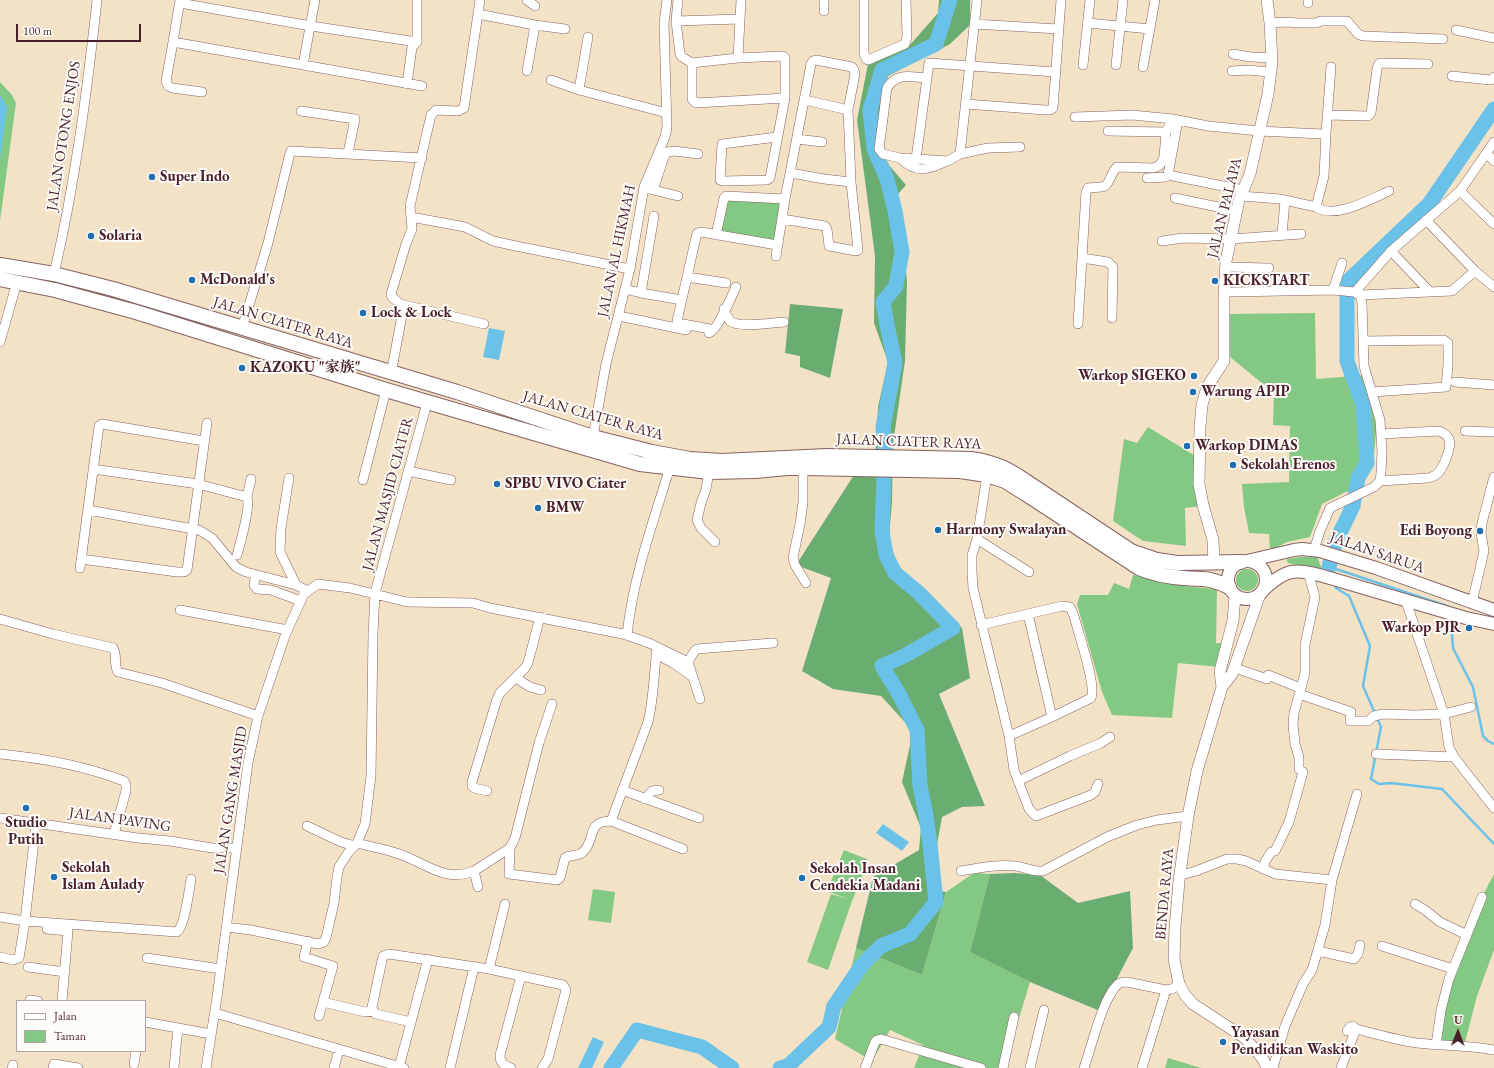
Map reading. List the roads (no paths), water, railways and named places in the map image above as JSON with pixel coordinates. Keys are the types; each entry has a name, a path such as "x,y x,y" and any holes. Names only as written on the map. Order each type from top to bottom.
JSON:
{"main road":[{"name":"JALAN CIATER RAYA","path":"0,265 54,274 113,289 391,374 456,392 593,437 652,452 690,459 722,461 809,456 870,463 899,464 987,475 1005,481 1139,568 1159,575 1216,580 1232,592"},
{"name":"JALAN CIATER RAYA","path":"0,279 55,290 136,312 427,403 451,408 640,464 709,472 755,472 787,468 870,463"},
{"path":"287,360 293,344"},
{"path":"451,408 456,392"},
{"name":"JALAN CIATER RAYA","path":"899,464 971,459 997,465 1018,476 1131,550 1157,560 1177,563 1244,562"},
{"name":"JALAN SARUA","path":"1244,562 1294,550 1317,550 1343,557 1472,604 1494,610"},
{"path":"1214,562 1216,580"},
{"path":"1262,592 1266,579 1262,569 1253,563 1244,562 1235,565 1229,573 1228,583 1232,592 1246,599 1256,597 1262,592 1276,578 1299,570 1466,618 1494,624"}],"street":[{"name":"JALAN OTONG ENJOS","path":"54,274 64,232 86,103 97,0"},
{"path":"304,65 315,0"},
{"path":"407,84 412,47 416,42 417,0"},
{"path":"391,374 403,310 391,294 412,229 410,206 432,112 436,110 458,111 464,108 480,0"},
{"path":"527,0 535,6"},
{"name":"JALAN AL HIKMAH","path":"593,437 606,364 630,269 644,187 665,137 668,121 664,23 667,0"},
{"path":"678,0 676,21 681,56 692,63 738,58 785,58 785,98 769,180 723,182 720,180 722,144 777,138"},
{"path":"738,58 741,0"},
{"path":"824,0 824,11"},
{"path":"864,0 864,53 866,59 868,60 905,44 907,37 906,0"},
{"path":"960,154 977,0"},
{"path":"966,104 1050,110 1053,108 1061,0"},
{"path":"1083,65 1090,0"},
{"path":"1116,66 1122,0"},
{"path":"1143,67 1155,0"},
{"name":"JALAN PALAPA","path":"1214,562 1213,540 1203,505 1199,484 1202,405 1207,388 1222,365 1224,358 1225,267 1237,211 1242,193 1250,174 1268,94 1272,58 1267,0"},
{"path":"202,92 168,86 166,81 180,2 311,26 416,42"},
{"path":"478,14 565,29"},
{"path":"676,21 740,19"},
{"path":"1270,22 1316,24 1321,21 1347,21 1358,34 1363,36 1443,39"},
{"path":"1088,22 1150,29"},
{"path":"974,24 1058,29"},
{"path":"527,71 535,25"},
{"path":"1456,30 1494,38"},
{"path":"579,90 588,37"},
{"path":"173,42 422,86"},
{"path":"1233,54 1272,58"},
{"path":"776,256 785,199 813,61 816,60 849,67 854,70 855,74 848,110 851,182 859,248 857,251 829,246 827,229 825,226 782,219"},
{"path":"692,63 692,99 696,103 785,98"},
{"path":"916,159 929,63 1055,72"},
{"path":"1327,115 1370,115 1377,68 1380,63 1428,64"},
{"path":"1316,207 1324,176 1331,68"},
{"path":"1232,71 1247,70 1270,72"},
{"path":"927,78 904,76 898,77 891,82 887,88 880,149 883,154 900,158 948,160"},
{"path":"1452,76 1490,80 1494,77"},
{"path":"551,80 579,90 667,113"},
{"path":"805,100 848,110"},
{"path":"301,111 355,119 348,153"},
{"path":"1075,117 1132,115 1175,119 1208,126 1259,131 1326,133"},
{"path":"1078,324 1086,192 1088,188 1104,187 1108,185 1113,171 1117,167 1154,168 1160,166 1164,157 1166,132 1175,119"},
{"path":"1147,178 1166,177 1168,175 1175,119"},
{"path":"1108,131 1166,132"},
{"path":"797,139 822,142"},
{"path":"1356,293 1390,251 1460,191 1494,142"},
{"path":"900,158 914,169 926,169 935,167 960,154 988,148 1020,147"},
{"path":"242,328 268,243 291,151 295,150 422,158"},
{"path":"653,190 664,157 668,152 675,151 698,154"},
{"path":"1487,154 1494,161"},
{"path":"791,173 851,182"},
{"path":"1173,176 1242,193 1285,200 1332,212 1360,205 1390,191"},
{"path":"644,187 678,196"},
{"path":"1460,191 1494,224"},
{"path":"716,235 724,198 726,196 785,199"},
{"path":"1175,198 1237,211"},
{"path":"1282,235 1285,200"},
{"path":"641,293 654,216"},
{"path":"411,217 465,227 493,241 630,269"},
{"path":"1426,220 1475,271 1494,287"},
{"path":"710,329 678,323 677,320 697,233 701,232 777,245"},
{"path":"1162,241 1183,238 1231,239 1301,234"},
{"path":"1390,251 1430,292"},
{"path":"1082,258 1108,262 1113,267 1112,318"},
{"path":"1335,290 1342,263"},
{"path":"1225,267 1269,268"},
{"path":"1231,292 1335,290 1356,293 1452,291 1475,271"},
{"path":"687,277 726,284"},
{"path":"0,342 17,282"},
{"path":"618,316 708,334 712,332 736,287"},
{"path":"625,289 682,300"},
{"path":"1317,550 1320,531 1330,508 1374,487 1380,481 1382,452 1380,420 1364,366 1362,303 1356,293"},
{"path":"400,304 484,324"},
{"path":"724,309 728,319 735,324 784,322"},
{"path":"1363,341 1446,340 1448,343 1446,386 1372,392"},
{"path":"1455,382 1494,385"},
{"path":"362,480 386,390"},
{"name":"JALAN MASJID CIATER","path":"308,941 321,944 326,938 334,903 339,867 348,853 356,845 364,824 371,776 373,634 376,594 427,403"},
{"path":"81,559 184,572 187,570 206,423"},
{"path":"80,568 98,427 100,424 204,441"},
{"path":"1380,481 1428,478 1438,474 1450,446 1450,440 1446,434 1439,431 1381,434"},
{"path":"1465,431 1494,432"},
{"path":"627,635 630,607 639,565 670,468"},
{"path":"803,468 803,502 793,558 795,565 806,583"},
{"path":"93,469 198,484 247,497"},
{"path":"408,471 451,480"},
{"path":"709,472 698,520 700,528 715,542"},
{"path":"987,475 977,539 972,555 973,588 1009,736 1014,770 1029,808 1036,816 1091,795 1095,792 1098,784"},
{"path":"1472,604 1484,551 1481,533 1482,523 1494,477"},
{"path":"288,478 281,528 280,552 296,585"},
{"path":"237,555 245,523 248,501 247,497 251,479"},
{"path":"88,510 199,530 207,534 236,567 246,572 296,585 308,591 318,584 350,588 407,602 473,603 490,608 627,635 656,651 692,677"},
{"path":"977,539 1029,572"},
{"path":"1263,869 1271,852 1275,851 1289,822 1303,772 1299,769 1299,757 1295,744 1293,724 1306,663 1305,645 1315,597 1308,572"},
{"path":"255,579 254,585 257,588 271,590 301,601"},
{"name":"JALAN GANG MASJID","path":"206,1068 215,1013 248,763 258,716 288,630 301,601 308,591"},
{"name":"BENDA RAYA","path":"1222,687 1220,671 1234,616 1232,592"},
{"name":"BENDA RAYA","path":"1262,592 1235,668 1222,687 1196,771 1188,816 1176,907 1174,959 1179,984 1185,995 1193,1004 1245,1038 1263,1059 1267,1068"},
{"path":"1406,601 1444,714 1449,747 1454,757 1494,808"},
{"path":"981,625 1062,606 1070,607 1074,616 1091,679 1092,693 1090,698 1009,736"},
{"path":"180,610 288,630"},
{"path":"1028,614 1052,717"},
{"path":"487,792 474,788 472,786 472,782 489,720 500,693 516,678 528,663 540,617"},
{"path":"0,620 114,648 116,652 115,661 118,672 162,683 258,716"},
{"path":"700,699 688,662 697,649 773,643"},
{"path":"656,651 688,662"},
{"path":"611,821 648,722 652,707 656,651"},
{"path":"1235,668 1267,679 1268,675 1300,691 1351,712 1350,721 1368,721 1378,715 1444,714 1471,707"},
{"path":"516,678 530,687 541,690"},
{"path":"552,704 539,743 517,830 510,848 509,874 559,880 565,858 567,856 582,853 596,824 602,821 611,821 683,849"},
{"path":"1018,781 1101,743 1110,737"},
{"path":"0,754 56,762 109,775 124,781 126,791 114,834"},
{"path":"1376,754 1454,757"},
{"path":"622,790 699,818"},
{"path":"645,799 652,791 659,790"},
{"path":"1273,1068 1285,1026 1303,984 1312,970 1318,951 1325,925 1332,880 1357,794"},
{"path":"961,871 1004,865 1017,866 1032,871 1043,871 1107,837 1137,824 1188,816"},
{"name":"JALAN PAVING","path":"0,818 212,848 236,848"},
{"path":"0,958 13,960 19,958 28,924 36,823"},
{"path":"307,826 341,842 400,854 435,870 451,875 469,873 510,848"},
{"path":"1181,874 1196,871 1227,859 1237,859 1246,861 1270,872 1283,875 1332,880"},
{"path":"474,870 478,887"},
{"path":"28,924 177,932 180,930 182,923 191,879"},
{"path":"1436,1045 1440,1010 1453,969 1482,897"},
{"path":"489,969 505,904"},
{"path":"1414,904 1425,910 1440,922 1467,935"},
{"path":"0,917 28,924 68,931 62,1000"},
{"path":"226,927 251,930 308,941 304,957 333,966 318,1016"},
{"path":"1318,951 1354,959 1358,954 1360,945"},
{"path":"1382,946 1453,969"},
{"path":"373,1011 372,1007 383,956 389,954 489,969 563,985 566,990 548,1059 542,1068"},
{"path":"147,958 221,969"},
{"path":"215,1013 401,1067 411,1022 428,959"},
{"path":"28,967 65,972"},
{"path":"450,1068 474,967"},
{"path":"511,1068 502,1064 500,1055 520,976"},
{"path":"1084,1068 1105,1007 1110,995 1118,984 1127,982 1166,990 1172,989 1179,984"},
{"path":"1142,1068 1166,990"},
{"path":"327,1003 365,1012 373,1011 376,1014 411,1022"},
{"path":"1030,1068 1044,1010"},
{"path":"1003,1068 1014,1017"},
{"path":"146,1022 211,1034"},
{"path":"1347,1031 1350,1027 1355,1027 1356,1029 1416,1043 1493,1047"},
{"path":"174,1067 178,1028"},
{"path":"1341,1068 1356,1029"},
{"path":"865,1068 877,1040 880,1039 982,1068"},
{"path":"334,1068 339,1050"},
{"path":"134,1064 136,1052"},
{"path":"53,1068 54,1064 78,1068"}],"water":[{"path":"0,95 7,107 0,160"},
{"path":"489,328 505,331 499,360 483,357"},
{"path":"883,824 909,842 902,851 876,833"},
{"path":"593,1037 604,1042 592,1068 578,1068"}],"waterway":[{"path":"780,1068 788,1066 829,1027 834,1006 862,965 881,946 910,934 936,902 930,844 920,786 917,730 899,694 882,666 904,656 953,628 919,593 895,573 886,555 882,531 885,449 883,427 895,363 883,302 896,286 902,252 895,211 887,179 874,149 870,110 882,70 936,44 950,0"},
{"path":"1329,567 1336,541 1353,506 1358,478 1367,463 1363,405 1347,361 1347,282 1429,204 1494,109"},
{"path":"1329,567 1332,574"},
{"path":"1330,567 1450,607"},
{"path":"1335,584 1336,588 1349,596 1370,646 1363,686 1381,727 1371,779 1379,784 1391,783 1442,789 1494,844"},
{"path":"1451,623 1453,648 1473,687 1483,736 1494,744"},
{"path":"611,1068 637,1030 702,1047 732,1068"}],"place":[{"name":"Super Indo","path":"152,177"},
{"name":"Solaria","path":"91,236"},
{"name":"McDonald's","path":"192,280"},
{"name":"KICKSTART","path":"1215,281"},
{"name":"Lock & Lock","path":"363,313"},
{"name":"KAZOKU \"家族\"","path":"242,368"},
{"name":"Warkop SIGEKO","path":"1194,376"},
{"name":"Warung APIP","path":"1193,392"},
{"name":"Warkop DIMAS","path":"1187,446"},
{"name":"Sekolah Erenos","path":"1233,465"},
{"name":"SPBU VIVO Ciater","path":"497,484"},
{"name":"BMW","path":"538,508"},
{"name":"Harmony Swalayan","path":"938,530"},
{"name":"Edi Boyong","path":"1480,531"},
{"name":"Warkop PJR","path":"1469,628"},
{"name":"Studio Putih","path":"26,808"},
{"name":"Sekolah Islam Aulady","path":"54,877"},
{"name":"Sekolah Insan Cendekia Madani","path":"802,878"},
{"name":"Yayasan Pendidikan Waskito","path":"1223,1042"}]}
